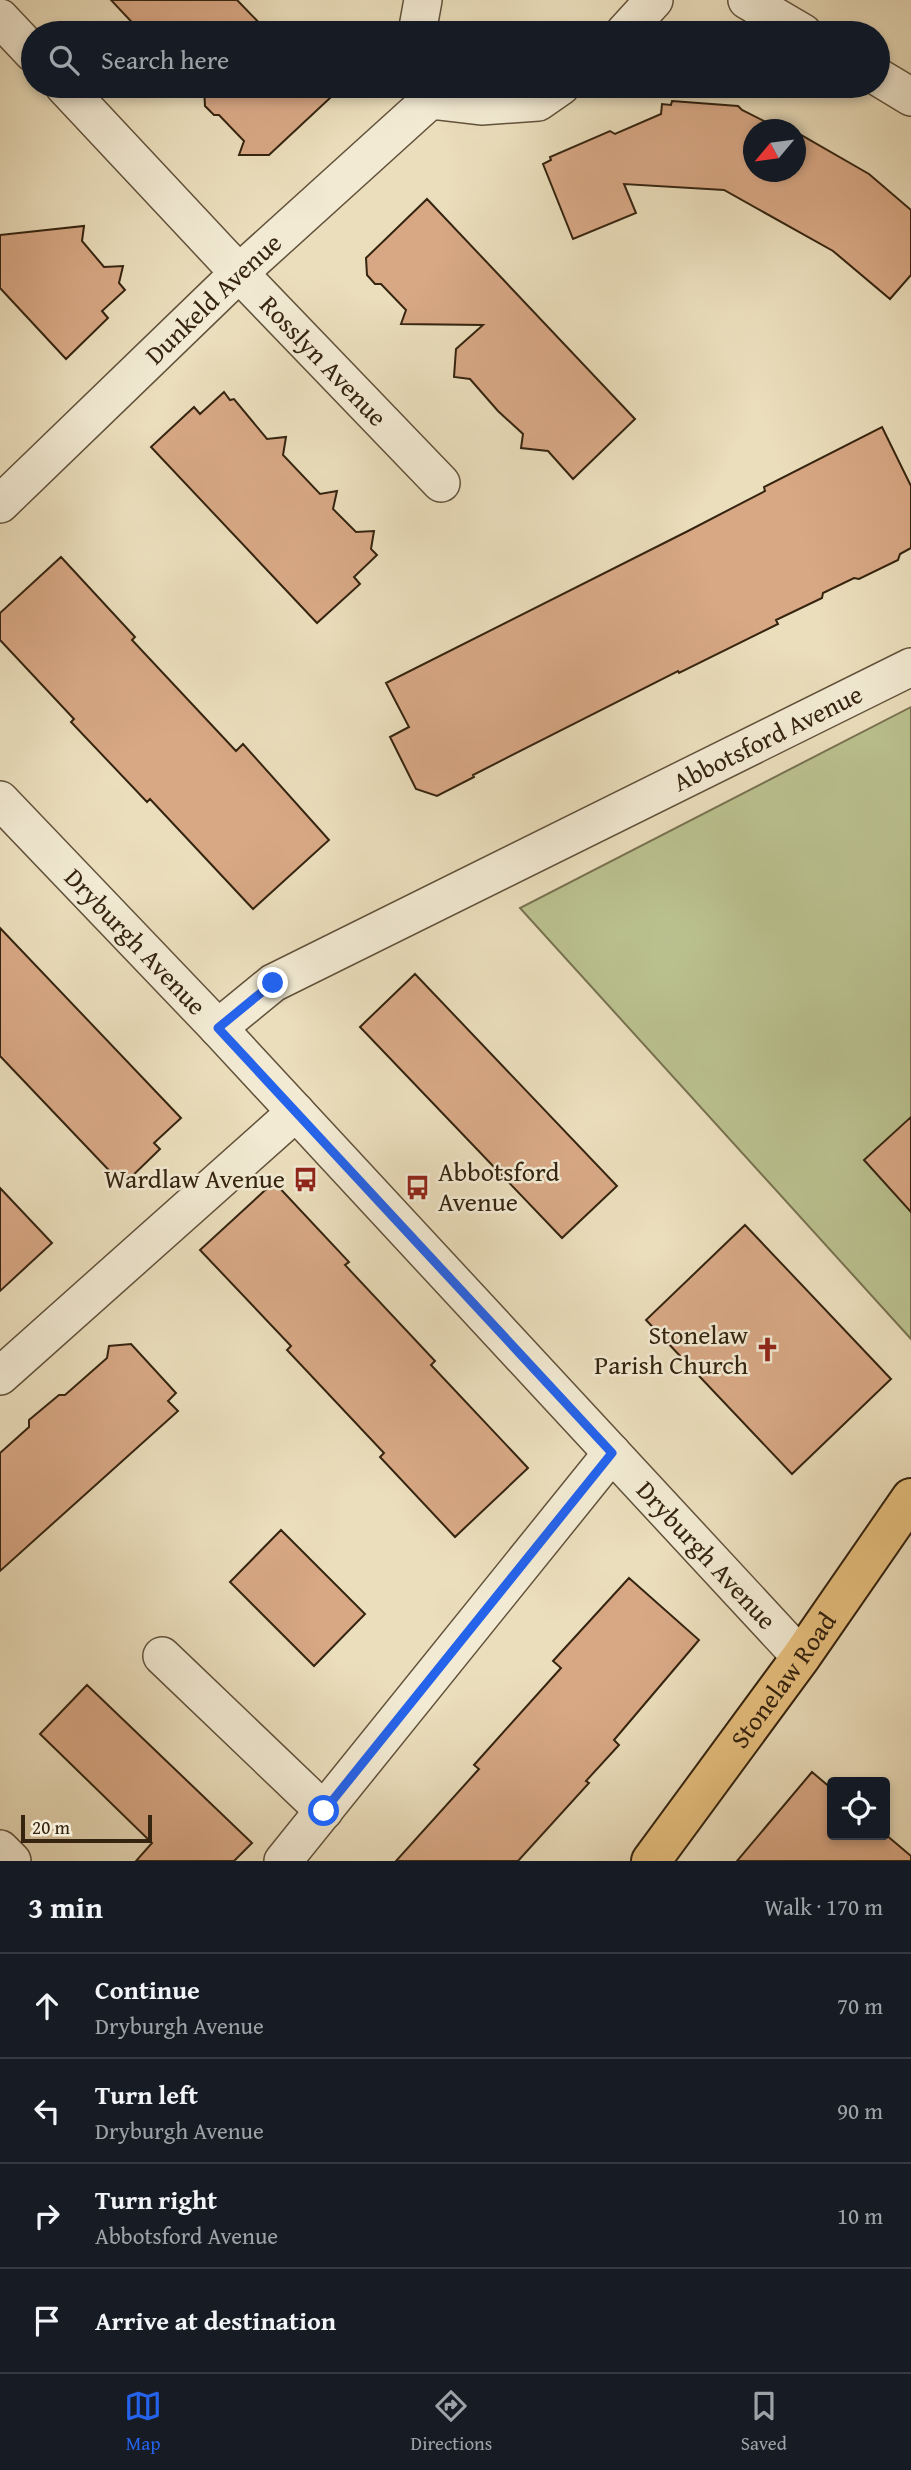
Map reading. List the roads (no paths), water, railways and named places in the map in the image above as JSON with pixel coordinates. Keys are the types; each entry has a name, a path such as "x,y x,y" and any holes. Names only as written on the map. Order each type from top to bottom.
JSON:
{"main road":[{"name":"Stonelaw Road","path":"651,1861 802,1657 911,1498"}],"street":[{"path":"420,21 424,0"},
{"path":"635,21 654,0"},
{"path":"747,0 783,21"},
{"path":"0,18 21,40"},
{"path":"890,84 911,97"},
{"name":"Rosslyn Avenue","path":"75,98 441,484"},
{"name":"Dunkeld Avenue","path":"0,504 422,98"},
{"name":"Dunkeld Avenue","path":"448,98 481,106 538,102 544,98"},
{"name":"Abbotsford Avenue","path":"218,1028 273,983 911,667"},
{"name":"Dryburgh Avenue","path":"0,800 218,1028 802,1657"},
{"path":"0,1376 296,1112"},
{"path":"284,1861 612,1453"},
{"path":"162,1656 324,1811"},
{"path":"0,1849 12,1861"}],"place":[{"name":"Wardlaw Avenue","path":"305,1179"},
{"name":"Abbotsford Avenue","path":"418,1187"},
{"name":"Stonelaw Parish Church","path":"768,1350"}]}
